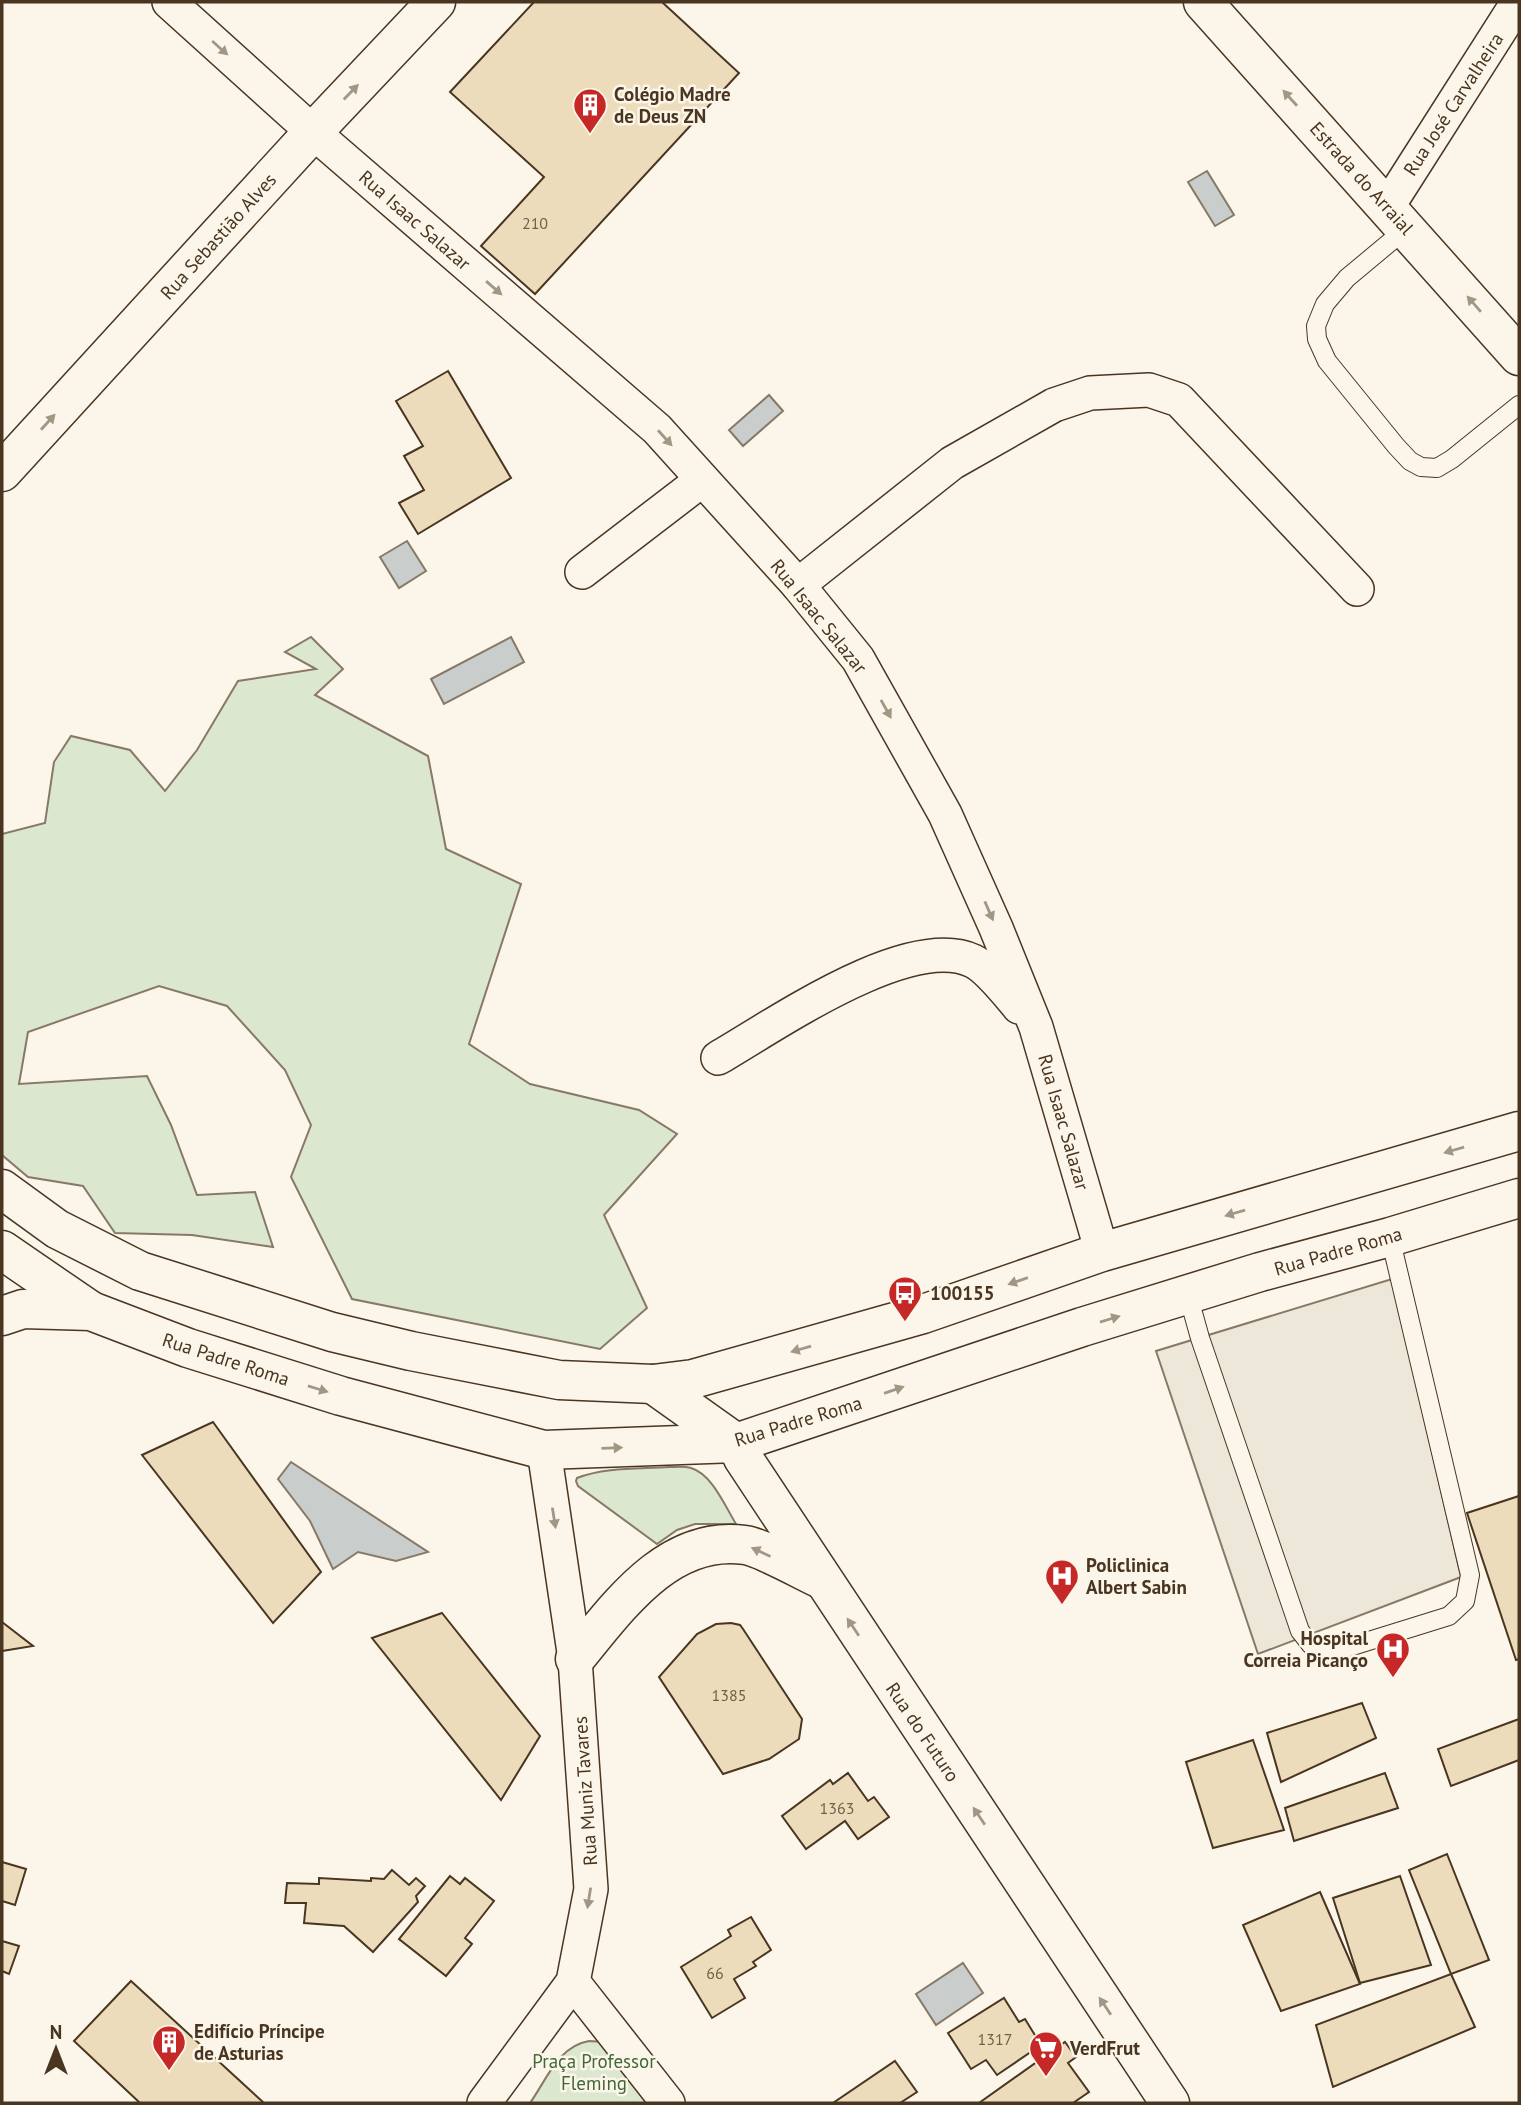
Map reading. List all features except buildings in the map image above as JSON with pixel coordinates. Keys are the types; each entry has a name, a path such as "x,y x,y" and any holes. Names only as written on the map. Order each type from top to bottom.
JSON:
{"main road":[{"name":"Rua Sebastião Alves","path":"2,472 313,132 436,2"},
{"name":"Estrada do Arraial","path":"1203,2 1519,355"},
{"path":"2,1189 57,1229 140,1271 332,1332 411,1351 559,1380 653,1384 693,1379 923,1314 1102,1252 1519,1131"},
{"name":"Rua Padre Roma","path":"2,1250 91,1311 188,1348 328,1392 544,1451 736,1443 1082,1327 1260,1272 1519,1198"},
{"path":"2,1316 23,1309 91,1311"},
{"name":"Rua do Futuro","path":"653,1384 736,1443 743,1458 823,1580 1170,2103"},
{"path":"575,1659 616,1610 669,1560 704,1545 746,1545 823,1580"}],"street":[{"name":"Rua Isaac Salazar","path":"170,2 313,132 657,429 797,585 858,659 945,814 996,928 1036,1027 1102,1252"},
{"name":"Rua José Carvalheira","path":"1398,217 1518,2"},
{"path":"797,585 952,463 1024,421 1054,405 1090,393 1149,390 1179,400 1357,589"},
{"path":"582,572 702,480"},
{"path":"718,1058 863,976 890,965 935,954 975,961 1002,987 1036,1027"},
{"name":"Rua Muniz Tavares","path":"484,2103 573,1982 591,1889 575,1659 544,1451"},
{"path":"573,1982 668,2103"}],"lane":[{"path":"1398,217 1325,304 1317,326 1317,340 1326,362 1396,446 1410,461 1421,467 1437,468 1452,459 1519,405"},
{"path":"1188,1295 1204,1351 1300,1631 1311,1645 1330,1653 1449,1616 1465,1601 1471,1575 1390,1237"}],"green space":[{"path":"311,637 343,669 315,695 428,756 446,849 521,884 469,1044 530,1084 639,1110 677,1134 604,1215 647,1308 600,1349 352,1299 291,1177 311,1125 285,1070 227,1006 159,986 28,1032 19,1084 147,1076 171,1125 197,1195 255,1192 273,1247 192,1235 115,1233 83,1186 28,1177 2,1155 2,834 45,823 54,762 71,736 130,750 165,791 197,750 238,681 316,669 285,652"},
{"path":"683,1467 699,1471 712,1484 736,1524 695,1524 677,1530 657,1544 578,1486 576,1481 587,1474 599,1472"},
{"name":"Praça Professor Fleming","path":"589,2041 604,2042 657,2103 530,2103 561,2057 578,2044"}],"shaded area":[{"path":"1207,171 1234,215 1215,226 1188,182"},
{"path":"769,395 783,411 743,446 729,430"},
{"path":"407,541 426,571 399,588 380,557"},
{"path":"511,637 524,662 444,704 431,679"},
{"path":"1392,1279 1461,1577 1258,1654 1156,1351"},
{"path":"291,1462 428,1552 396,1561 358,1552 333,1569 310,1521 278,1479"},
{"path":"963,1963 983,1993 936,2025 916,1994"}],"place":[{"name":"Colégio Madre de Deus ZN","path":"590,135"},
{"name":"100155","path":"905,1323"},
{"name":"Policlinica Albert Sabin","path":"1062,1606"},
{"name":"Hospital Correia Picanço","path":"1393,1679"},
{"name":"Edifício Príncipe de Asturias","path":"169,2072"},
{"name":"VerdFrut","path":"1046,2078"}]}
